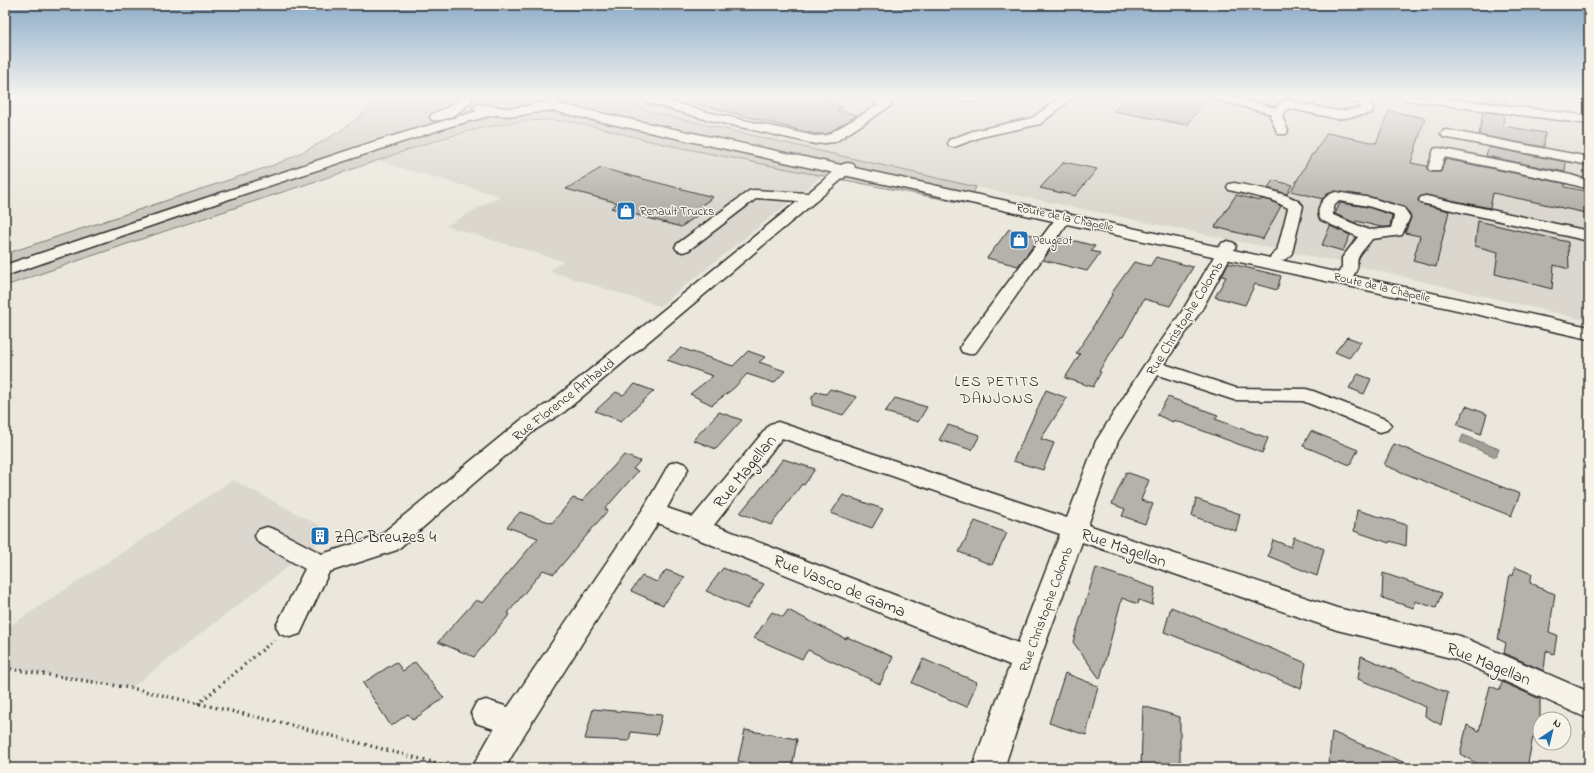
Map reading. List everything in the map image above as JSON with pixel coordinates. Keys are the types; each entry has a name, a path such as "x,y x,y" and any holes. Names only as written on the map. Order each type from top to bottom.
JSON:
{"main road":[{"path":"209,201 393,133"},
{"path":"5,271 414,133"},
{"name":"Route de la Chapelle","path":"681,133 1467,302 1589,325"},
{"name":"Route de la Chapelle","path":"698,133 1064,217 1226,249 1278,257 1347,272 1589,333"}],"street":[{"path":"785,133 823,141 830,140 841,133"},
{"path":"954,143 981,133"},
{"path":"1447,134 1589,161"},
{"path":"1435,168 1438,152 1566,178 1589,185"},
{"name":"Rue Florence Arthaud","path":"320,565 388,543 528,425 557,407 847,168"},
{"path":"1234,187 1277,197 1296,206 1284,253 1278,257"},
{"path":"683,247 754,194 811,197"},
{"path":"1426,200 1589,236"},
{"path":"970,348 1064,217"},
{"path":"1347,272 1350,267 1350,258 1367,235"},
{"name":"Rue Christophe Colomb","path":"988,768 1026,659 1107,441 1153,367 1192,311 1226,249"},
{"path":"1153,367 1234,394 1306,395 1380,424"},
{"name":"Rue Magellan","path":"698,528 778,429 1337,619 1460,648 1589,706"},
{"path":"488,768 514,723 653,512 677,469"},
{"name":"Rue Vasco de Gama","path":"653,512 698,528 1026,659"},
{"path":"267,536 320,565 290,626"},
{"path":"486,713 514,723"}],"path":[{"path":"198,704 290,626"},
{"path":"5,668 131,688 287,724 455,768"}],"shaded area":[{"path":"337,133 463,133 219,213 5,286 5,254 274,165"},
{"name":"Renault Trucks","path":"467,133 619,133 661,143 823,175 660,306 549,271 563,261 446,226 500,196 377,161"},
{"path":"620,133 742,133 976,187 968,204 663,144"},
{"path":"742,133 1589,133 1589,321 1349,264 976,187"},
{"path":"1463,435 1499,449 1496,457 1460,442"},
{"path":"233,480 332,532 131,688 5,668 5,629"}],"building":[{"path":"811,133 828,133 827,134"},
{"path":"1327,133 1376,143 1380,133 1420,133 1411,163 1427,166 1427,169 1430,172 1441,172 1445,159 1563,183 1565,184 1565,187 1585,191 1586,213 1493,193 1490,208 1426,195 1421,196 1418,199 1421,204 1449,211 1436,267 1413,261 1420,236 1405,233 1411,218 1404,207 1371,197 1336,191 1327,194 1323,199 1291,191 1312,154 1314,154"},
{"path":"1479,133 1545,133 1544,147 1479,135"},
{"path":"1488,147 1566,162 1565,172 1486,156"},
{"path":"1064,162 1097,169 1075,196 1040,188"},
{"path":"601,168 713,197 698,208 705,210 681,227 611,208 618,203 566,189"},
{"path":"1273,180 1292,185 1287,194 1268,188"},
{"path":"1236,195 1260,201 1261,199 1271,201 1281,206 1263,239 1215,227"},
{"path":"1340,203 1368,207 1392,215 1390,227 1381,227 1356,221 1355,223 1335,214"},
{"path":"1478,221 1568,242 1569,269 1554,265 1552,289 1495,274 1498,252 1475,246"},
{"path":"1330,226 1350,235 1343,251 1322,245"},
{"path":"1009,229 1040,237 1018,266 987,258"},
{"path":"1060,237 1095,246 1091,251 1100,253 1087,271 1043,260"},
{"path":"1156,257 1193,267 1170,306 1144,299 1123,337 1121,337 1099,371 1101,372 1093,387 1065,378 1080,354 1076,353 1093,328 1112,295 1111,294 1134,262 1150,266"},
{"path":"1228,263 1281,276 1277,290 1255,284 1245,305 1215,297 1226,277 1222,276"},
{"path":"1347,337 1361,342 1349,358 1335,352"},
{"path":"681,348 733,366 748,351 765,357 759,362 785,371 774,383 747,374 734,388 712,405 690,394 713,376 667,360"},
{"path":"1358,374 1371,379 1364,394 1349,388"},
{"path":"635,384 654,391 621,421 595,411 616,392 623,395"},
{"path":"830,389 857,397 843,415 812,405 812,397 816,392 826,394"},
{"path":"1046,390 1067,398 1041,439 1054,443 1043,470 1013,461"},
{"path":"1168,397 1218,415 1215,419 1268,438 1262,453 1157,415"},
{"path":"895,398 927,407 918,422 885,412"},
{"path":"1466,406 1487,414 1481,434 1457,425"},
{"path":"719,412 742,420 716,449 693,440"},
{"path":"948,425 980,435 972,450 939,440"},
{"path":"1311,431 1358,450 1350,465 1303,446"},
{"path":"1394,444 1520,494 1511,516 1384,465"},
{"path":"624,455 640,461 633,469 638,471 605,509 608,510 554,574 543,570 508,613 510,614 474,657 438,642 476,600 483,603 538,538 507,527 520,512 552,523 573,498 582,501"},
{"path":"783,459 815,469 804,485 802,484 771,525 740,513 755,496"},
{"path":"1126,472 1149,480 1141,500 1153,504 1145,524 1122,516 1125,509 1112,504"},
{"path":"843,495 883,509 872,528 831,513"},
{"path":"1196,499 1240,514 1236,531 1192,516"},
{"path":"1357,510 1407,525 1406,546 1390,541 1389,543 1354,531"},
{"path":"975,521 1007,533 992,565 959,552"},
{"path":"1294,537 1324,549 1317,576 1268,556 1273,540 1291,547"},
{"path":"1515,567 1532,574 1530,583 1555,594 1549,632 1557,635 1554,654 1546,651 1544,671 1504,653 1506,643 1498,639 1510,574 1513,576"},
{"path":"723,568 764,584 747,609 706,591"},
{"path":"1096,568 1155,588 1152,605 1139,600 1138,604 1122,598 1100,679 1073,642"},
{"path":"666,570 685,577 663,605 631,591 642,576 657,582"},
{"path":"1383,573 1442,593 1436,608 1415,601 1414,608 1382,598"},
{"path":"1171,607 1306,663 1301,689 1216,652 1164,632"},
{"path":"788,610 846,639 847,637 893,657 880,684 808,650 802,659 754,638 772,612 783,617"},
{"path":"1361,656 1448,693 1441,725 1425,716 1426,707 1358,679"},
{"path":"923,659 977,682 967,707 912,683"},
{"path":"396,662 403,671 415,662 444,698 413,720 408,714 391,726 363,683"},
{"path":"1065,673 1098,686 1086,735 1049,723"},
{"path":"1502,682 1540,699 1540,711 1532,711 1532,742 1527,768 1485,768 1460,754 1467,725 1479,731 1490,686 1500,690"},
{"path":"1143,706 1180,717 1180,768 1141,768"},
{"path":"593,709 662,715 657,735 631,732 629,741 585,739"},
{"path":"745,730 797,739 792,768 778,768 738,761"},
{"path":"1332,732 1417,768 1328,768"}],"place":[{"name":"Renault Trucks","path":"626,211"},
{"name":"Peugeot","path":"1019,240"},
{"name":"ZAC Breuzes 4","path":"320,536"}],"district":[{"name":"LES PETITS DANJONS","path":"997,390"}]}
